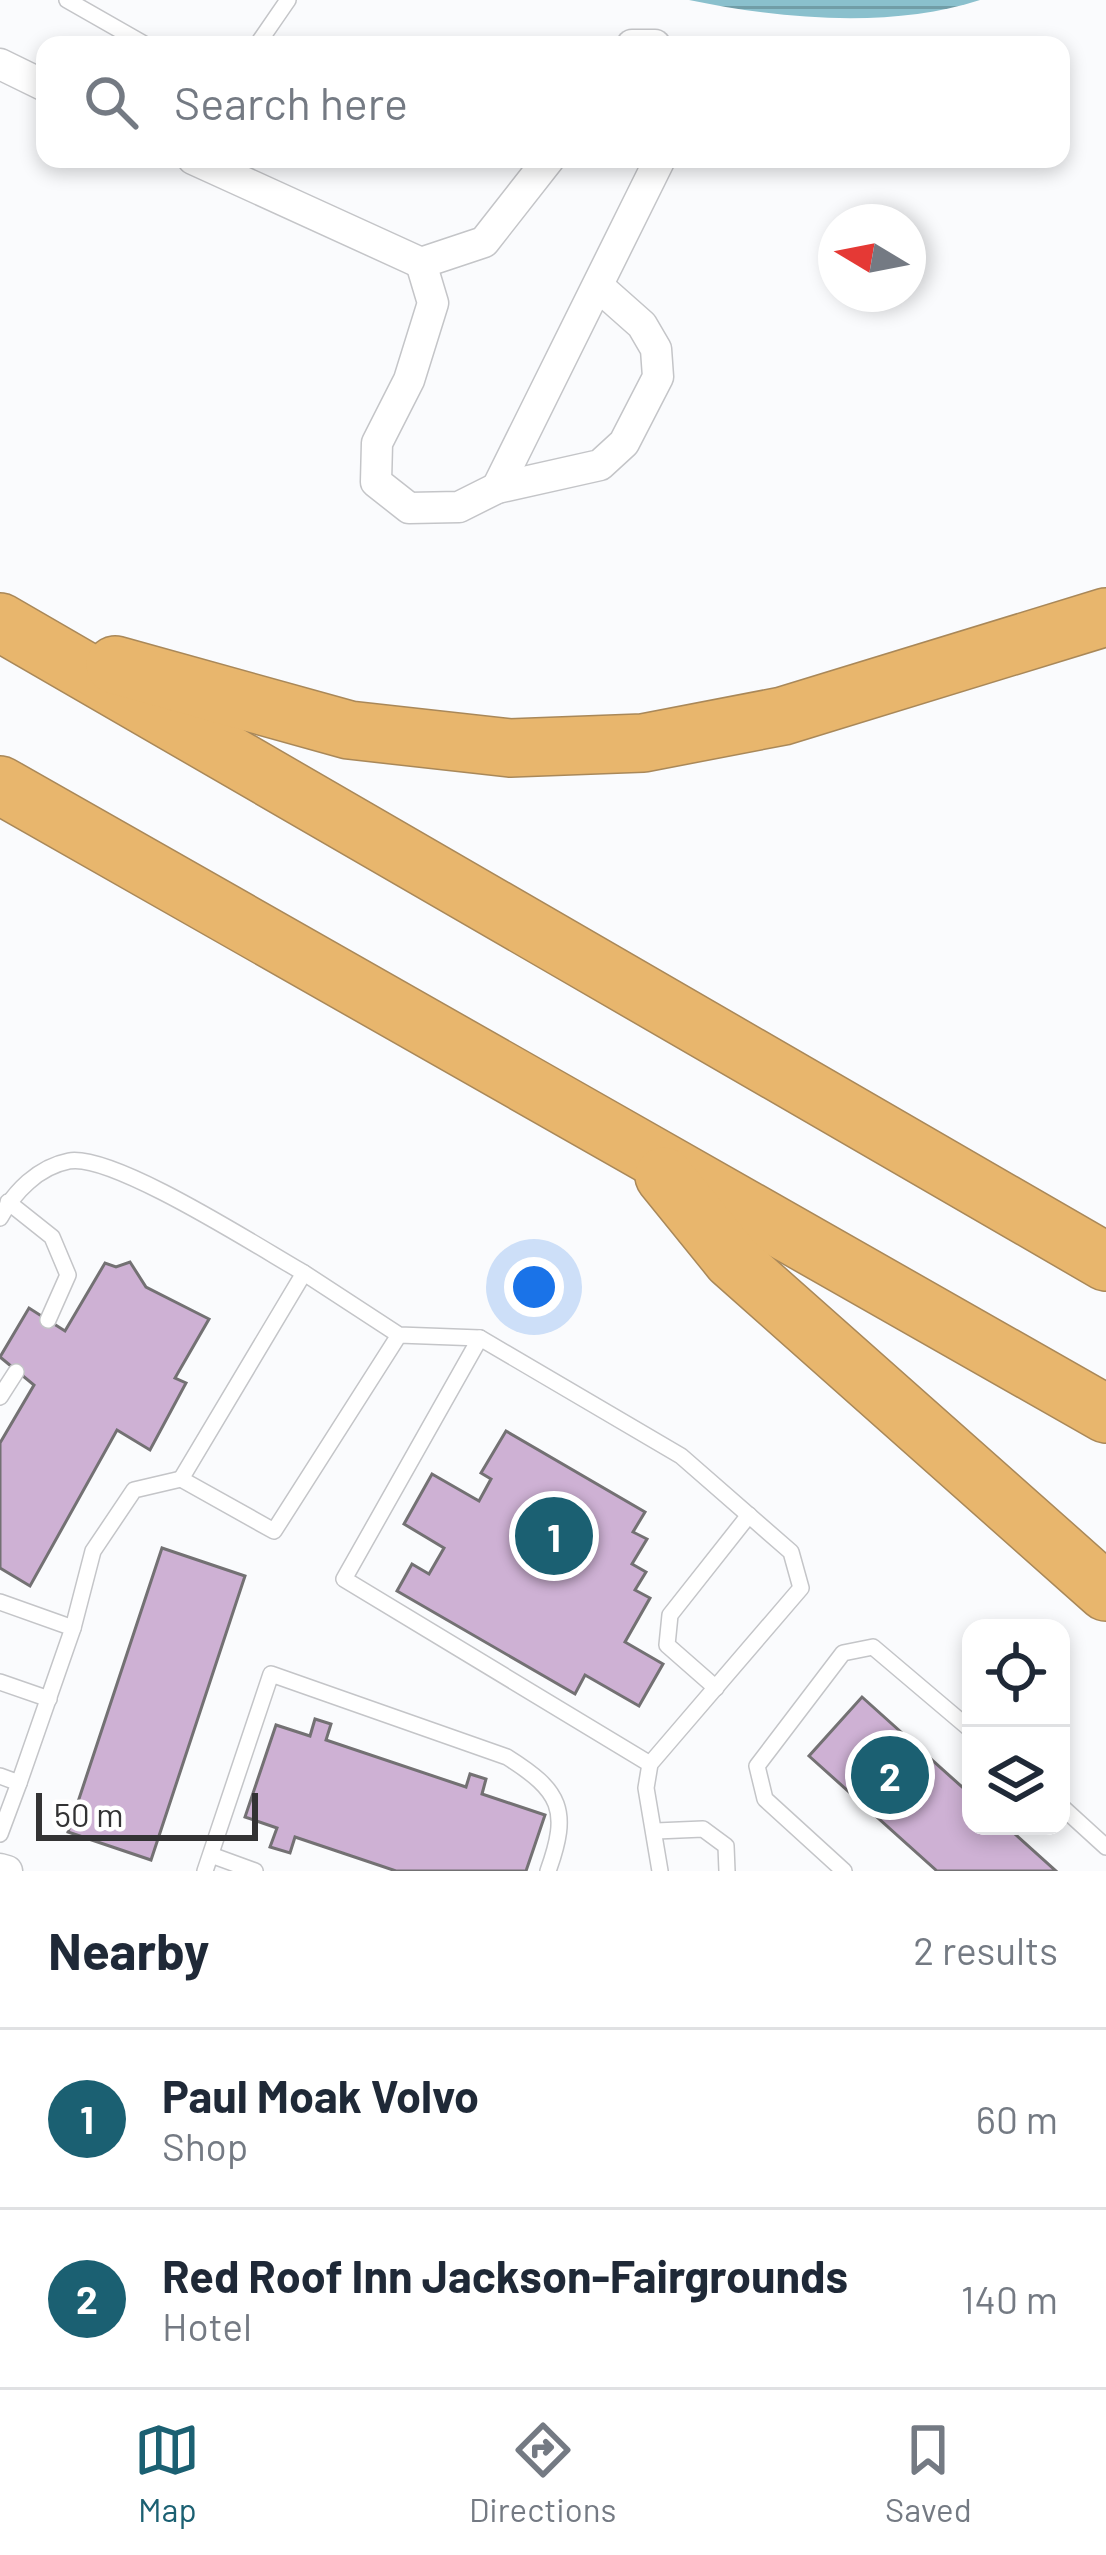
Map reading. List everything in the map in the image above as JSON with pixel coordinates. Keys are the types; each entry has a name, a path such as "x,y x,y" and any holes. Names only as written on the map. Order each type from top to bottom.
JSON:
{"highway":[{"path":"18,633 350,730 511,748 643,743 783,716 1106,617"},
{"path":"18,633 1106,1262"},
{"path":"0,785 1106,1414"},
{"path":"642,1150 732,1260 1106,1592"}],"street":[{"path":"0,64 36,82"},
{"path":"213,168 421,262 484,242 543,168"},
{"path":"497,488 656,168"},
{"path":"421,262 433,303 409,380 377,443 376,482 410,508 459,507 497,488 600,465 624,443 658,377 656,349 642,325 598,286"}],"lane":[{"path":"67,0 130,36"},
{"path":"263,36 287,0"},
{"path":"0,1218 15,1189 70,1161 123,1172 304,1273 399,1335 480,1338 681,1456 791,1552 801,1588 650,1764 646,1788 660,1871"},
{"path":"8,1202 52,1238 68,1275 48,1320"},
{"path":"181,1479 304,1273"},
{"path":"0,1834 73,1628 93,1551 134,1490 181,1479 274,1531 399,1335"},
{"path":"480,1338 344,1579 650,1764"},
{"path":"0,1397 16,1372"},
{"path":"716,1688 668,1646 670,1615 749,1515"},
{"path":"0,1602 73,1628"},
{"path":"844,1871 765,1799 757,1766 843,1653 873,1647 967,1727"},
{"path":"255,1871 208,1863 271,1674 507,1757 537,1775 558,1801 562,1833 548,1871"},
{"path":"0,1682 49,1699"},
{"path":"0,1776 19,1783"},
{"path":"1070,1814 1106,1847"},
{"path":"656,1831 703,1828 726,1846 727,1871"}],"water":[{"path":"689,0 980,0 910,15 835,18"}],"building":[{"path":"130,1262 146,1287 209,1319 175,1378 186,1383 150,1450 117,1430 30,1586 0,1568 0,1443 34,1385 0,1357 29,1308 65,1331 105,1263 116,1267"},
{"path":"506,1431 645,1512 633,1532 647,1539 632,1564 646,1572 635,1590 650,1598 625,1642 663,1664 639,1706 585,1675 575,1694 397,1591 412,1564 429,1574 444,1548 404,1524 432,1474 479,1501 491,1479 481,1473"},
{"path":"162,1548 245,1576 151,1860 68,1832"},
{"path":"862,1697 962,1787 962,1835 1016,1835 1056,1871 937,1871 809,1756"},
{"path":"315,1719 331,1724 326,1740 466,1787 470,1774 486,1779 482,1794 545,1815 526,1871 396,1871 295,1837 290,1853 270,1847 277,1828 245,1817 276,1725 310,1736"}],"place":[{"name":"Paul Moak Volvo","path":"554,1536"},
{"name":"Red Roof Inn Jackson-Fairgrounds","path":"890,1775"}]}
